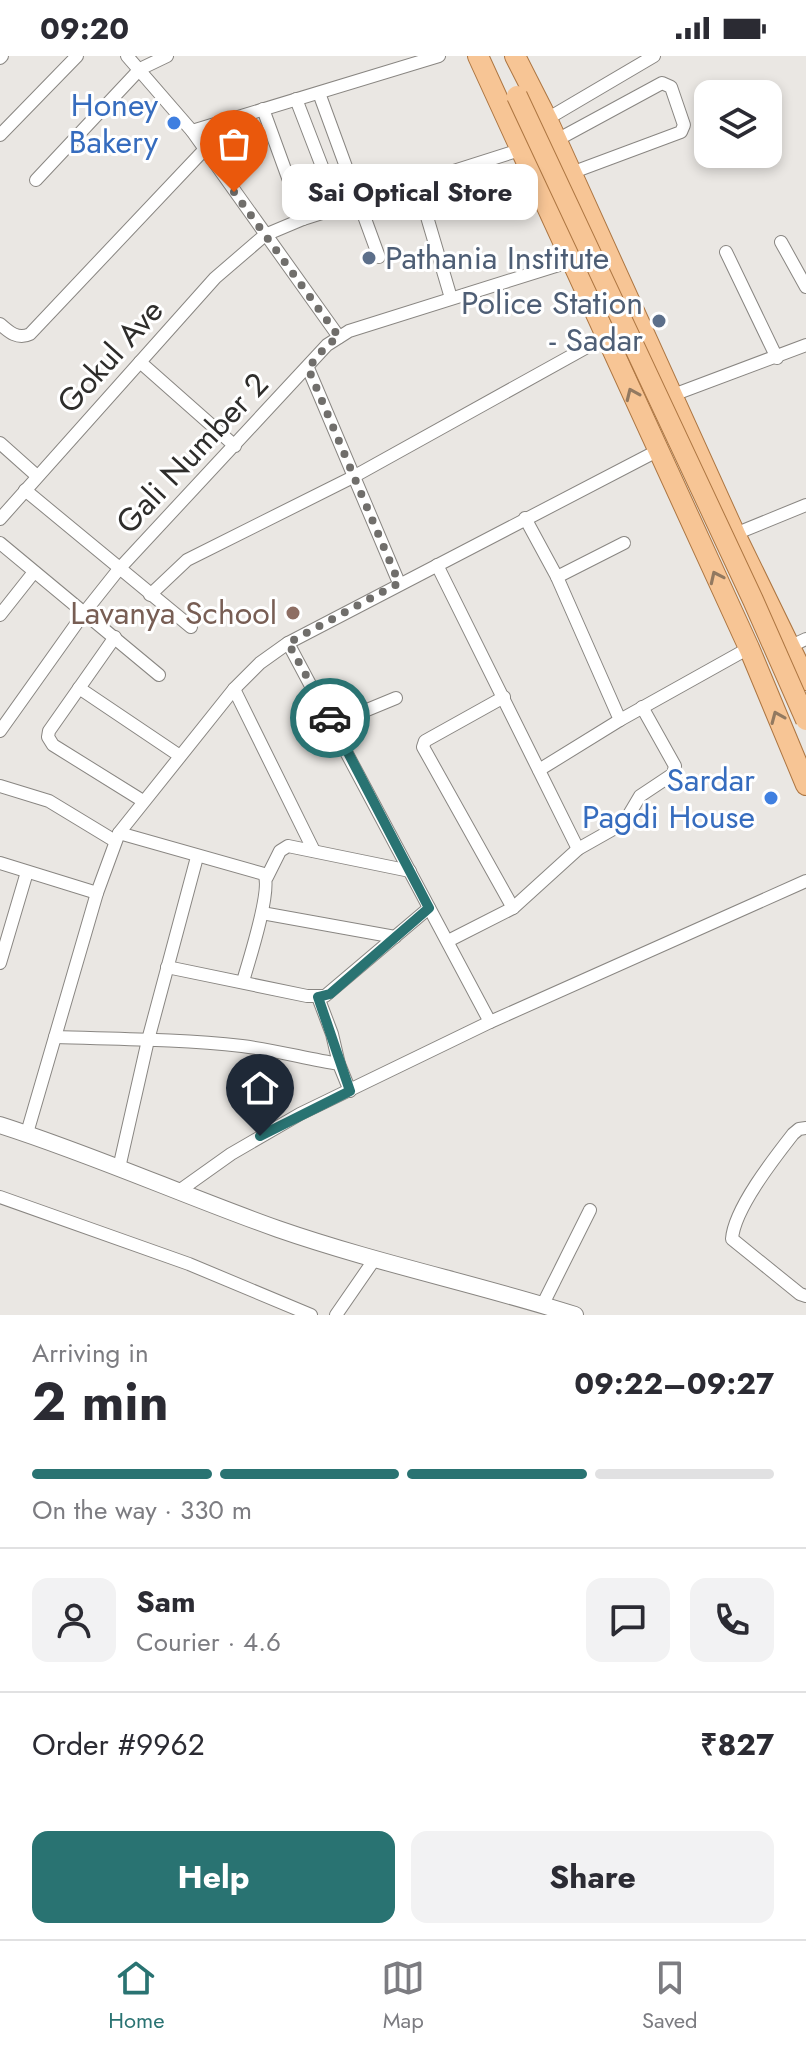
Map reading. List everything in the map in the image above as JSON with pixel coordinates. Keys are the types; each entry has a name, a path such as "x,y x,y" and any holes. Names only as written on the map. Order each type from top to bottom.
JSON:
{"main road":[{"path":"478,56 749,648 806,785"},
{"path":"491,56 500,75 517,96"},
{"path":"504,56 517,96 806,720"},
{"path":"515,56 547,119 735,534 798,643 806,680"}],"street":[{"path":"0,135 77,56"},
{"path":"127,56 192,131 339,337"},
{"path":"36,180 140,69 167,56"},
{"path":"192,131 439,56"},
{"path":"547,119 654,56"},
{"path":"555,141 662,83 671,87 684,125 681,132 571,173"},
{"path":"319,93 379,257"},
{"path":"296,99 338,208"},
{"path":"263,109 303,219"},
{"name":"Gokul Ave","path":"1,515 215,278 265,235 303,219 523,149"},
{"path":"0,324 22,337 30,334 204,150"},
{"path":"417,183 451,298"},
{"path":"781,242 806,287"},
{"name":"Gali Number 2","path":"0,731 119,569 327,345 339,337 605,248"},
{"path":"726,252 777,358"},
{"path":"150,595 187,560 353,477 607,336"},
{"path":"673,395 806,345"},
{"path":"140,362 235,446"},
{"path":"308,368 399,583"},
{"path":"0,443 37,476"},
{"path":"27,1133 97,893 117,837 234,689 260,663 288,643 657,451"},
{"path":"25,490 191,627"},
{"path":"735,534 806,505"},
{"path":"525,518 557,577 620,720"},
{"path":"0,543 159,675"},
{"path":"557,577 624,543"},
{"path":"437,565 578,849"},
{"path":"0,615 34,572"},
{"path":"115,637 49,731 50,741 143,801"},
{"path":"288,643 490,1022"},
{"path":"539,770 642,707 749,648"},
{"path":"79,688 180,756"},
{"path":"234,689 314,851"},
{"path":"504,697 425,741 423,747 513,908"},
{"path":"333,724 396,698"},
{"path":"448,941 513,908 578,849 624,823 640,796 674,772 675,766 642,707"},
{"path":"0,786 49,801 117,837 261,872 267,877"},
{"path":"243,981 262,913 267,877 285,847 410,871"},
{"path":"119,1168 148,1040 197,857"},
{"path":"0,863 97,893"},
{"path":"0,963 27,872"},
{"path":"179,1191 260,1136 350,1091 490,1022 806,881"},
{"path":"167,967 318,997 330,994 429,908"},
{"path":"262,913 395,937"},
{"path":"318,997 350,1091"},
{"path":"55,1037 198,1041 245,1046 339,1064"},
{"path":"0,1125 278,1229 374,1260 571,1314"},
{"path":"806,1128 793,1134 763,1177 740,1213 732,1239 806,1296"},
{"path":"0,1197 189,1264 311,1315"},
{"path":"543,1304 590,1210"},
{"path":"336,1315 374,1260"}],"way so far":[{"path":"234,192 339,337 327,345 308,368 399,583 288,643 330,718"}],"place":[{"name":"Honey Bakery","path":"174,123"},
{"name":"Sai Optical Store","path":"234,192"},
{"name":"Pathania Institute","path":"369,258"},
{"name":"Police Station - Sadar","path":"659,321"},
{"name":"Lavanya School","path":"293,613"},
{"name":"Sardar Pagdi House","path":"771,798"}],"route":[{"path":"260,1136 350,1091 318,997 330,994 429,908 330,718"}]}
